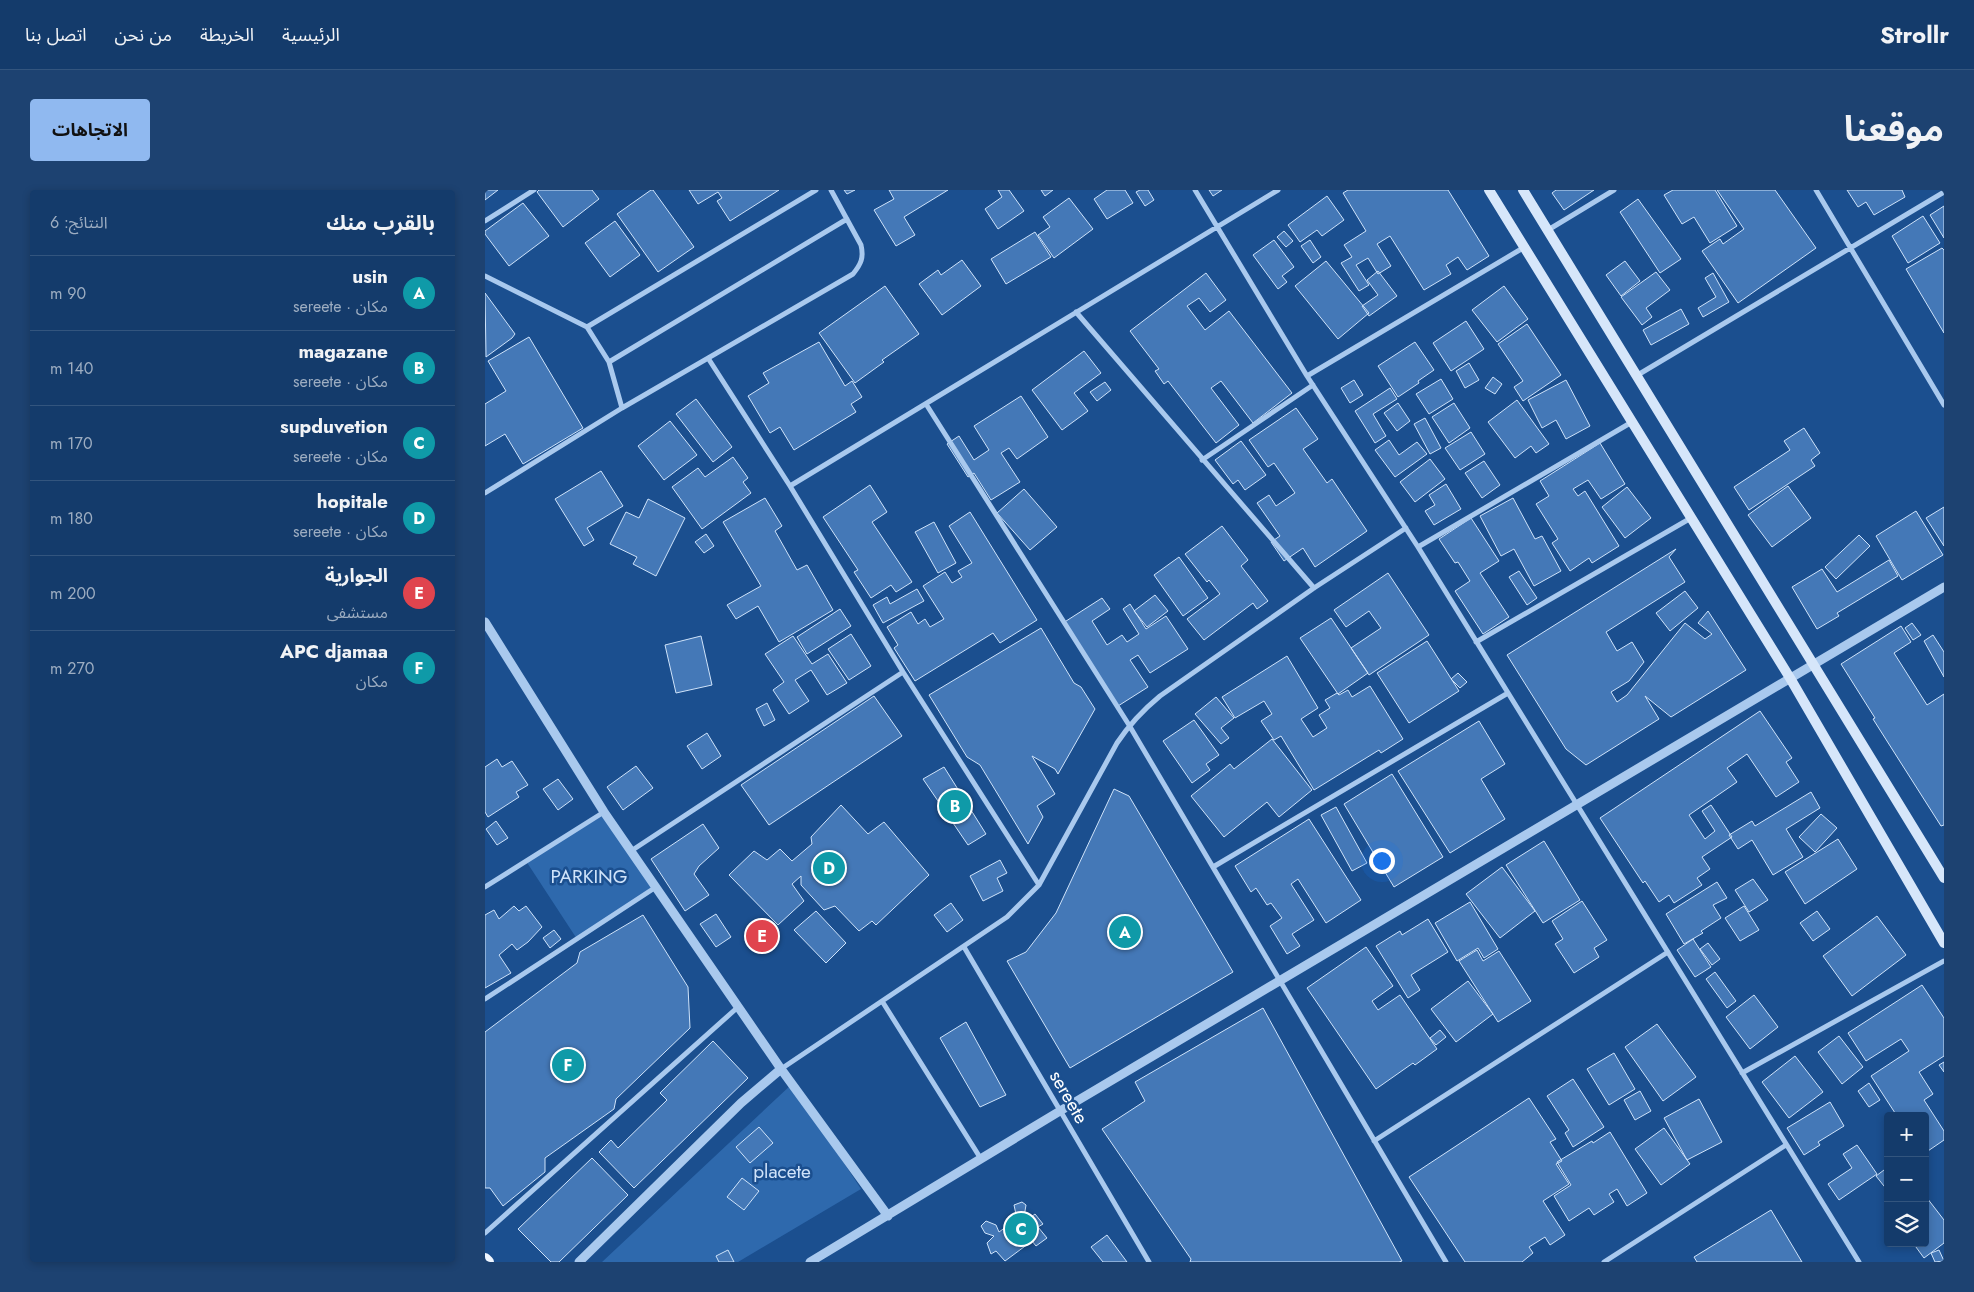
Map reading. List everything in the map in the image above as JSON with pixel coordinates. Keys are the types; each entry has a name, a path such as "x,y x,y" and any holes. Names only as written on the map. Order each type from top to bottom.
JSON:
{"main road":[{"path":"1489,190 1523,248 1633,422 1790,678 1944,943"},
{"path":"1523,190 1944,878"},
{"path":"485,1259 488,1262"}],"street":[{"path":"485,221 534,190"},
{"path":"587,327 816,190"},
{"path":"485,493 622,408 853,274 860,265 863,255 861,245 831,190"},
{"path":"1195,190 1307,376 1418,547 1859,1262"},
{"path":"790,486 1279,190"},
{"path":"1547,230 1614,190"},
{"path":"1816,190 1943,401"},
{"path":"1636,376 1944,192"},
{"path":"609,362 847,219"},
{"path":"1307,376 1523,248"},
{"path":"485,276 587,327 609,362 622,408"},
{"path":"1076,312 1314,588"},
{"path":"708,358 790,486 903,672 1039,885"},
{"path":"1202,460 1313,384"},
{"path":"926,404 1129,725 1445,1262"},
{"path":"1418,547 1633,422"},
{"path":"1476,642 1691,518"},
{"path":"579,1262 741,1103 781,1070 1007,917 1039,885 1117,743 1129,725 1159,696 1314,588 1406,528"},
{"path":"809,1262 1944,587"},
{"path":"485,622 604,812 781,1070 888,1216"},
{"path":"631,851 903,672"},
{"path":"1213,867 1508,693"},
{"path":"485,887 604,812"},
{"path":"485,999 656,887"},
{"name":"sereete","path":"964,947 1149,1262"},
{"path":"1374,1141 1668,952"},
{"path":"1742,1073 1944,962"},
{"path":"882,1001 982,1160"},
{"path":"485,1233 738,1006"},
{"path":"1604,1262 1786,1145"}],"green space":[{"name":"PARKING","path":"604,815 654,886 577,939 526,861"},
{"name":"placete","path":"792,1084 861,1189 738,1262 602,1262"}],"building":[{"path":"485,190 498,190 485,200"},
{"path":"539,190 592,190 599,199 563,227 537,192"},
{"path":"653,190 694,247 658,272 617,214"},
{"path":"689,190 779,190 730,221 717,201 722,198 718,192 698,204"},
{"path":"844,190 855,190 847,194"},
{"path":"889,190 948,190 904,217 915,235 896,246 874,210 894,199"},
{"path":"998,190 1009,190 1024,211 998,229 985,209 1002,197"},
{"path":"1041,190 1053,190 1045,196"},
{"path":"1107,190 1125,190 1133,203 1107,219 1094,199"},
{"path":"1148,190 1154,200 1145,206 1136,192"},
{"path":"1209,190 1222,190 1213,196"},
{"path":"1348,190 1448,190 1489,256 1467,270 1458,257 1446,265 1451,274 1424,290 1390,236 1377,244 1391,266 1378,274 1368,258 1356,265 1369,285 1359,291 1341,263 1352,257 1344,245 1366,231 1343,193"},
{"path":"1556,190 1594,190 1564,210 1552,193"},
{"path":"1673,190 1715,190 1737,226 1710,243 1694,217 1682,224 1664,195"},
{"path":"1717,190 1775,190 1816,248 1738,303 1702,251 1720,239 1723,244 1744,229"},
{"path":"1847,190 1902,190 1905,197 1874,215 1866,202 1858,207"},
{"path":"1327,196 1344,220 1322,236 1317,230 1300,242 1288,225"},
{"path":"1069,198 1093,229 1054,258 1038,235 1050,227 1043,217"},
{"path":"1638,199 1681,259 1660,273 1620,212"},
{"path":"523,203 549,236 509,266 485,234 485,231"},
{"path":"1944,206 1944,238 1930,215"},
{"path":"1923,216 1940,243 1908,263 1892,236"},
{"path":"615,221 640,255 610,277 585,243"},
{"path":"1284,231 1293,241 1286,247 1277,237"},
{"path":"1035,232 1051,257 1006,284 991,259"},
{"path":"1274,240 1294,267 1282,276 1287,282 1278,289 1253,255"},
{"path":"1310,240 1321,257 1313,263 1301,246"},
{"path":"1942,248 1944,250 1944,333 1906,269"},
{"path":"962,260 981,286 942,315 919,284 938,270 941,275"},
{"path":"1326,261 1369,313 1338,339 1295,286"},
{"path":"1625,261 1640,281 1621,296 1606,275"},
{"path":"1378,271 1397,296 1369,316 1362,306 1378,295 1367,280"},
{"path":"1656,272 1670,290 1646,308 1652,317 1642,325 1621,297"},
{"path":"1206,273 1226,300 1210,312 1199,298 1187,306 1205,330 1229,311 1292,393 1253,423 1221,381 1211,388 1239,425 1216,443 1168,381 1164,384 1155,371 1159,369 1130,331"},
{"path":"1713,273 1729,302 1703,317 1698,308 1716,297 1705,278"},
{"path":"885,286 919,334 882,360 884,362 855,383 819,333"},
{"path":"1504,286 1528,319 1497,342 1472,310"},
{"path":"485,293 515,334 486,357"},
{"path":"1681,309 1689,324 1651,345 1643,330"},
{"path":"1466,321 1484,349 1451,371 1433,343"},
{"path":"1527,324 1561,375 1523,401 1514,387 1523,381 1498,344"},
{"path":"529,337 583,428 523,464 505,434 485,446 485,404 506,391 488,361"},
{"path":"819,342 845,386 852,381 862,397 851,404 856,412 794,450 780,427 770,433 748,396 769,383 763,373"},
{"path":"1415,342 1434,370 1398,397 1378,366"},
{"path":"1084,351 1101,373 1074,393 1088,411 1062,430 1032,390"},
{"path":"1469,363 1479,380 1465,388 1456,371"},
{"path":"1493,377 1502,384 1495,394 1485,388"},
{"path":"1441,379 1453,399 1429,414 1416,394"},
{"path":"1354,380 1363,395 1350,403 1341,388"},
{"path":"1566,380 1590,426 1566,439 1556,420 1542,428 1528,400"},
{"path":"1105,382 1111,390 1097,401 1090,392"},
{"path":"1390,388 1397,399 1373,414 1386,436 1375,443 1355,411"},
{"path":"1021,396 1048,437 1017,459 1009,448 1001,453 1020,482 991,500 974,473 968,477 947,444 959,436 974,460 989,450 974,426"},
{"path":"696,399 732,447 713,462 676,414"},
{"path":"1517,400 1549,444 1536,453 1531,446 1515,458 1488,422"},
{"path":"1398,403 1410,421 1397,431 1384,413"},
{"path":"1454,403 1470,428 1449,443 1432,417"},
{"path":"1296,408 1318,439 1303,449 1327,483 1332,479 1367,531 1315,567 1303,548 1284,561 1271,542 1280,536 1257,503 1269,495 1276,506 1295,493 1274,463 1268,467 1249,440"},
{"path":"1425,418 1441,448 1430,454 1414,424"},
{"path":"670,421 697,455 664,480 638,446"},
{"path":"1804,428 1820,453 1811,460 1815,466 1749,510 1734,487 1790,450 1784,441"},
{"path":"1471,432 1485,454 1460,470 1445,448"},
{"path":"1389,440 1399,455 1417,442 1427,454 1395,477 1375,450"},
{"path":"1241,441 1266,475 1245,490 1238,480 1233,484 1215,460"},
{"path":"1600,443 1625,484 1601,499 1588,480 1573,489 1578,496 1585,491 1619,546 1592,563 1589,558 1570,571 1552,543 1558,539 1536,504 1549,496 1540,481"},
{"path":"733,457 748,478 743,482 751,493 702,529 672,487 698,468 705,477"},
{"path":"1430,459 1445,479 1415,502 1400,482"},
{"path":"1484,461 1500,485 1482,498 1465,473"},
{"path":"601,471 623,506 587,528 594,540 584,546 555,499"},
{"path":"1446,484 1461,509 1434,525 1425,511 1435,505 1429,495"},
{"path":"870,485 887,512 872,522 912,582 896,592 891,585 871,598 854,572 858,570 823,517"},
{"path":"1788,486 1811,518 1772,547 1748,515"},
{"path":"1627,487 1651,518 1625,538 1602,507"},
{"path":"1024,489 1057,527 1030,550 997,513"},
{"path":"765,498 782,526 775,531 797,570 807,565 833,610 779,642 758,606 736,619 727,605 761,586 723,522"},
{"path":"1513,498 1535,539 1542,536 1561,571 1534,586 1514,549 1501,556 1480,516"},
{"path":"648,499 685,518 656,576 633,564 637,557 610,544 626,512 639,518"},
{"path":"1944,507 1944,546 1926,518"},
{"path":"1916,511 1943,555 1902,580 1876,536"},
{"path":"970,512 1037,620 1000,643 993,633 915,681 894,648 898,645 887,627 911,612 918,624 925,619 930,627 944,619 923,586 945,572 952,583 962,577 958,571 972,563 949,526"},
{"path":"1471,518 1499,561 1480,573 1509,617 1483,634 1455,591 1470,581 1458,562 1455,563 1439,539"},
{"path":"934,522 956,563 938,573 915,532"},
{"path":"1222,526 1248,560 1241,566 1268,601 1257,609 1253,603 1204,640 1187,619 1220,594 1209,580 1207,582 1185,554"},
{"path":"706,534 714,546 704,553 695,542"},
{"path":"1859,535 1870,546 1836,579 1825,567"},
{"path":"1676,549 1669,557 1685,582 1606,632 1617,651 1632,642 1644,662 1629,681 1611,692 1617,702 1627,695 1685,623 1705,639 1712,634 1698,623 1708,611 1746,670 1671,717 1645,696 1659,719 1586,765 1566,749 1507,655"},
{"path":"1179,557 1208,598 1183,616 1154,575"},
{"path":"1889,560 1898,576 1837,613 1839,616 1817,629 1792,587 1822,569 1837,592"},
{"path":"1519,571 1537,598 1527,605 1509,577"},
{"path":"1388,573 1429,635 1369,675 1351,648 1381,628 1369,611 1346,627 1334,610"},
{"path":"917,589 924,601 883,623 873,605 887,597 890,604"},
{"path":"1685,591 1698,608 1670,631 1656,613"},
{"path":"1155,595 1168,611 1147,627 1134,611"},
{"path":"1102,598 1110,609 1092,621 1107,645 1122,635 1127,642 1139,634 1123,609 1130,604 1146,629 1166,616 1188,649 1150,673 1138,655 1130,660 1148,687 1118,706 1063,623"},
{"path":"840,609 851,626 807,654 797,637"},
{"path":"1331,618 1368,673 1338,694 1300,638"},
{"path":"1912,623 1921,635 1913,640 1905,628"},
{"path":"1901,626 1911,642 1894,653 1927,705 1944,694 1944,825 1941,826 1873,719 1875,718 1841,664"},
{"path":"1041,628 1074,683 1081,687 1095,709 1058,774 1055,769 1032,756 1055,794 1037,806 1043,817 1028,844 980,765 967,757 929,695"},
{"path":"851,634 871,666 849,680 828,649"},
{"path":"1933,635 1944,652 1944,677 1924,641"},
{"path":"701,636 712,685 676,693 665,645"},
{"path":"793,636 812,664 828,654 847,683 827,695 811,670 795,680 809,701 789,714 773,690 784,682 765,654"},
{"path":"1427,641 1459,691 1409,723 1377,673"},
{"path":"1287,656 1318,708 1301,719 1313,737 1327,728 1319,715 1330,708 1325,700 1337,693 1339,695 1348,690 1352,697 1370,686 1403,739 1381,753 1379,750 1314,790 1281,736 1274,740 1261,721 1272,714 1264,701 1235,718 1222,697"},
{"path":"1458,673 1467,682 1460,688 1451,679"},
{"path":"874,696 902,736 769,825 741,785"},
{"path":"1216,697 1234,718 1221,728 1229,738 1221,744 1195,714"},
{"path":"767,703 775,720 764,726 756,709"},
{"path":"1760,711 1792,758 1786,762 1799,782 1776,797 1747,754 1727,768 1737,782 1689,815 1705,839 1715,831 1702,811 1711,805 1732,837 1702,857 1710,869 1697,878 1702,885 1674,903 1669,895 1659,902 1645,881 1643,883 1600,818"},
{"path":"1194,720 1219,755 1206,764 1210,770 1192,783 1163,741"},
{"path":"1479,721 1505,764 1481,779 1505,819 1450,853 1398,771"},
{"path":"707,733 721,756 702,769 687,746"},
{"path":"1272,739 1312,790 1279,817 1267,802 1224,837 1191,796 1230,764 1234,769"},
{"path":"497,759 502,767 512,761 528,785 516,792 519,797 488,817 485,812 485,767"},
{"path":"636,766 653,788 623,810 607,787"},
{"path":"944,767 986,834 968,845 923,779"},
{"path":"1392,774 1443,857 1394,887 1344,804"},
{"path":"558,779 573,799 558,810 543,789"},
{"path":"1114,789 1129,796 1233,972 1070,1068 1007,961 1026,952 1056,913"},
{"path":"1811,792 1820,808 1786,829 1803,857 1773,875 1752,840 1738,849 1729,835 1752,821 1755,826"},
{"path":"841,805 868,834 884,822 929,875 876,925 872,921 859,931 835,906 824,910 801,885 801,876 792,884 804,901 778,925 729,875 754,851 767,860 780,849 792,861 812,844 811,837"},
{"path":"1336,807 1367,863 1352,871 1321,815"},
{"path":"1821,814 1837,828 1815,852 1799,837"},
{"path":"1309,819 1361,900 1326,923 1298,879 1291,884 1314,920 1292,934 1300,946 1287,954 1270,926 1282,918 1271,903 1267,905 1256,888 1251,892 1235,866"},
{"path":"496,821 508,838 497,845 486,829"},
{"path":"703,824 719,848 699,866 694,874 709,895 685,911 651,859"},
{"path":"1838,839 1857,869 1805,904 1785,872"},
{"path":"1544,841 1580,900 1543,923 1506,865"},
{"path":"1000,860 1007,873 997,878 1003,891 983,901 970,876"},
{"path":"1502,867 1535,911 1500,938 1466,894"},
{"path":"1753,879 1768,900 1749,912 1735,890"},
{"path":"1717,882 1727,898 1713,905 1721,918 1701,931 1703,933 1684,944 1666,914"},
{"path":"1582,901 1607,940 1594,948 1599,957 1574,973 1555,944 1563,939 1552,921"},
{"path":"1470,902 1498,949 1484,958 1478,948 1457,961 1435,923"},
{"path":"951,903 963,920 947,932 934,915"},
{"path":"514,906 519,911 526,906 542,927 528,942 517,950 512,944 499,955 511,973 485,988 485,915 494,910 499,919"},
{"path":"1744,906 1759,930 1740,941 1725,918"},
{"path":"816,911 846,943 826,963 794,930"},
{"path":"1817,911 1830,929 1813,941 1800,923"},
{"path":"716,914 731,937 716,947 700,924"},
{"path":"643,915 688,987 690,1028 616,1099 614,1109 545,1158 545,1172 503,1206 490,1188 485,1188 485,1032 577,963 580,952"},
{"path":"1877,916 1906,955 1852,996 1823,956"},
{"path":"1428,919 1448,952 1411,975 1420,990 1408,998 1376,946 1400,931 1402,935"},
{"path":"554,930 561,939 550,948 543,938"},
{"path":"1693,939 1711,967 1695,977 1677,950"},
{"path":"1708,943 1720,959 1712,965 1700,949"},
{"path":"1366,947 1393,986 1372,1001 1378,1010 1400,995 1437,1049 1376,1089 1307,988"},
{"path":"1477,950 1483,961 1499,951 1531,1001 1498,1022 1459,961"},
{"path":"1715,972 1736,1001 1727,1008 1706,979"},
{"path":"1468,981 1493,1014 1456,1042 1431,1009"},
{"path":"1922,985 1944,1018 1944,1056 1919,1072 1933,1094 1924,1100 1944,1131 1944,1140 1929,1150 1929,1112 1894,1112 1871,1076 1909,1051 1901,1039 1866,1061 1848,1033"},
{"path":"1754,995 1778,1027 1750,1049 1726,1017"},
{"path":"1263,1008 1402,1261 1190,1262 1191,1259 1102,1129 1145,1101 1135,1082"},
{"path":"966,1022 1006,1095 980,1107 940,1038"},
{"path":"1657,1024 1696,1077 1663,1101 1625,1047"},
{"path":"1440,1030 1446,1037 1436,1045 1430,1038"},
{"path":"1839,1036 1863,1067 1842,1084 1818,1052"},
{"path":"713,1041 748,1078 634,1188 599,1152 611,1140 618,1148 667,1100 660,1093"},
{"path":"1614,1053 1635,1089 1609,1105 1587,1069"},
{"path":"1795,1056 1823,1092 1789,1118 1762,1082"},
{"path":"1944,1062 1944,1072 1939,1065"},
{"path":"1573,1079 1604,1127 1573,1147 1565,1133 1569,1130 1547,1096"},
{"path":"1869,1083 1880,1100 1869,1107 1858,1091"},
{"path":"1640,1091 1651,1111 1635,1120 1624,1100"},
{"path":"1529,1098 1556,1139 1550,1142 1562,1161 1556,1164 1569,1184 1543,1201 1565,1235 1550,1245 1545,1237 1529,1247 1533,1253 1522,1262 1465,1262 1409,1177"},
{"path":"1699,1099 1722,1142 1687,1160 1664,1118"},
{"path":"1830,1102 1844,1126 1818,1142 1820,1145 1804,1155 1787,1128"},
{"path":"759,1127 773,1143 750,1163 736,1147"},
{"path":"1664,1128 1690,1164 1661,1185 1635,1149"},
{"path":"1610,1132 1647,1193 1627,1206 1617,1189 1609,1194 1614,1202 1594,1215 1589,1208 1569,1221 1554,1196 1571,1185 1557,1162"},
{"path":"1857,1145 1877,1174 1839,1200 1828,1184 1852,1168 1843,1154"},
{"path":"592,1158 628,1195 559,1262 551,1262 518,1229"},
{"path":"1884,1170 1884,1186 1876,1176"},
{"path":"742,1178 759,1191 744,1210 727,1197"},
{"path":"1929,1201 1944,1220 1944,1243 1924,1258 1916,1247 1929,1247"},
{"path":"1022,1202 1026,1205 1024,1217 1027,1220 1035,1214 1043,1224 1038,1227 1047,1238 1036,1246 1032,1241 1005,1261 996,1251 991,1254 987,1243 994,1236 985,1233 981,1226 986,1221 996,1225 999,1232 1017,1219 1014,1205"},
{"path":"1771,1210 1802,1262 1697,1262 1694,1257"},
{"path":"1107,1235 1127,1262 1103,1262 1091,1247"},
{"path":"728,1250 734,1262 719,1262 716,1256"},
{"path":"1939,1250 1944,1261 1935,1262 1931,1253"}],"place":[{"name":"magazane","path":"955,806"},
{"name":"hopitale","path":"829,868"},
{"name":"usin","path":"1125,932"},
{"name":"الجوارية","path":"762,936"},
{"name":"APC djamaa","path":"568,1065"},
{"name":"supduvetion","path":"1021,1229"}]}
